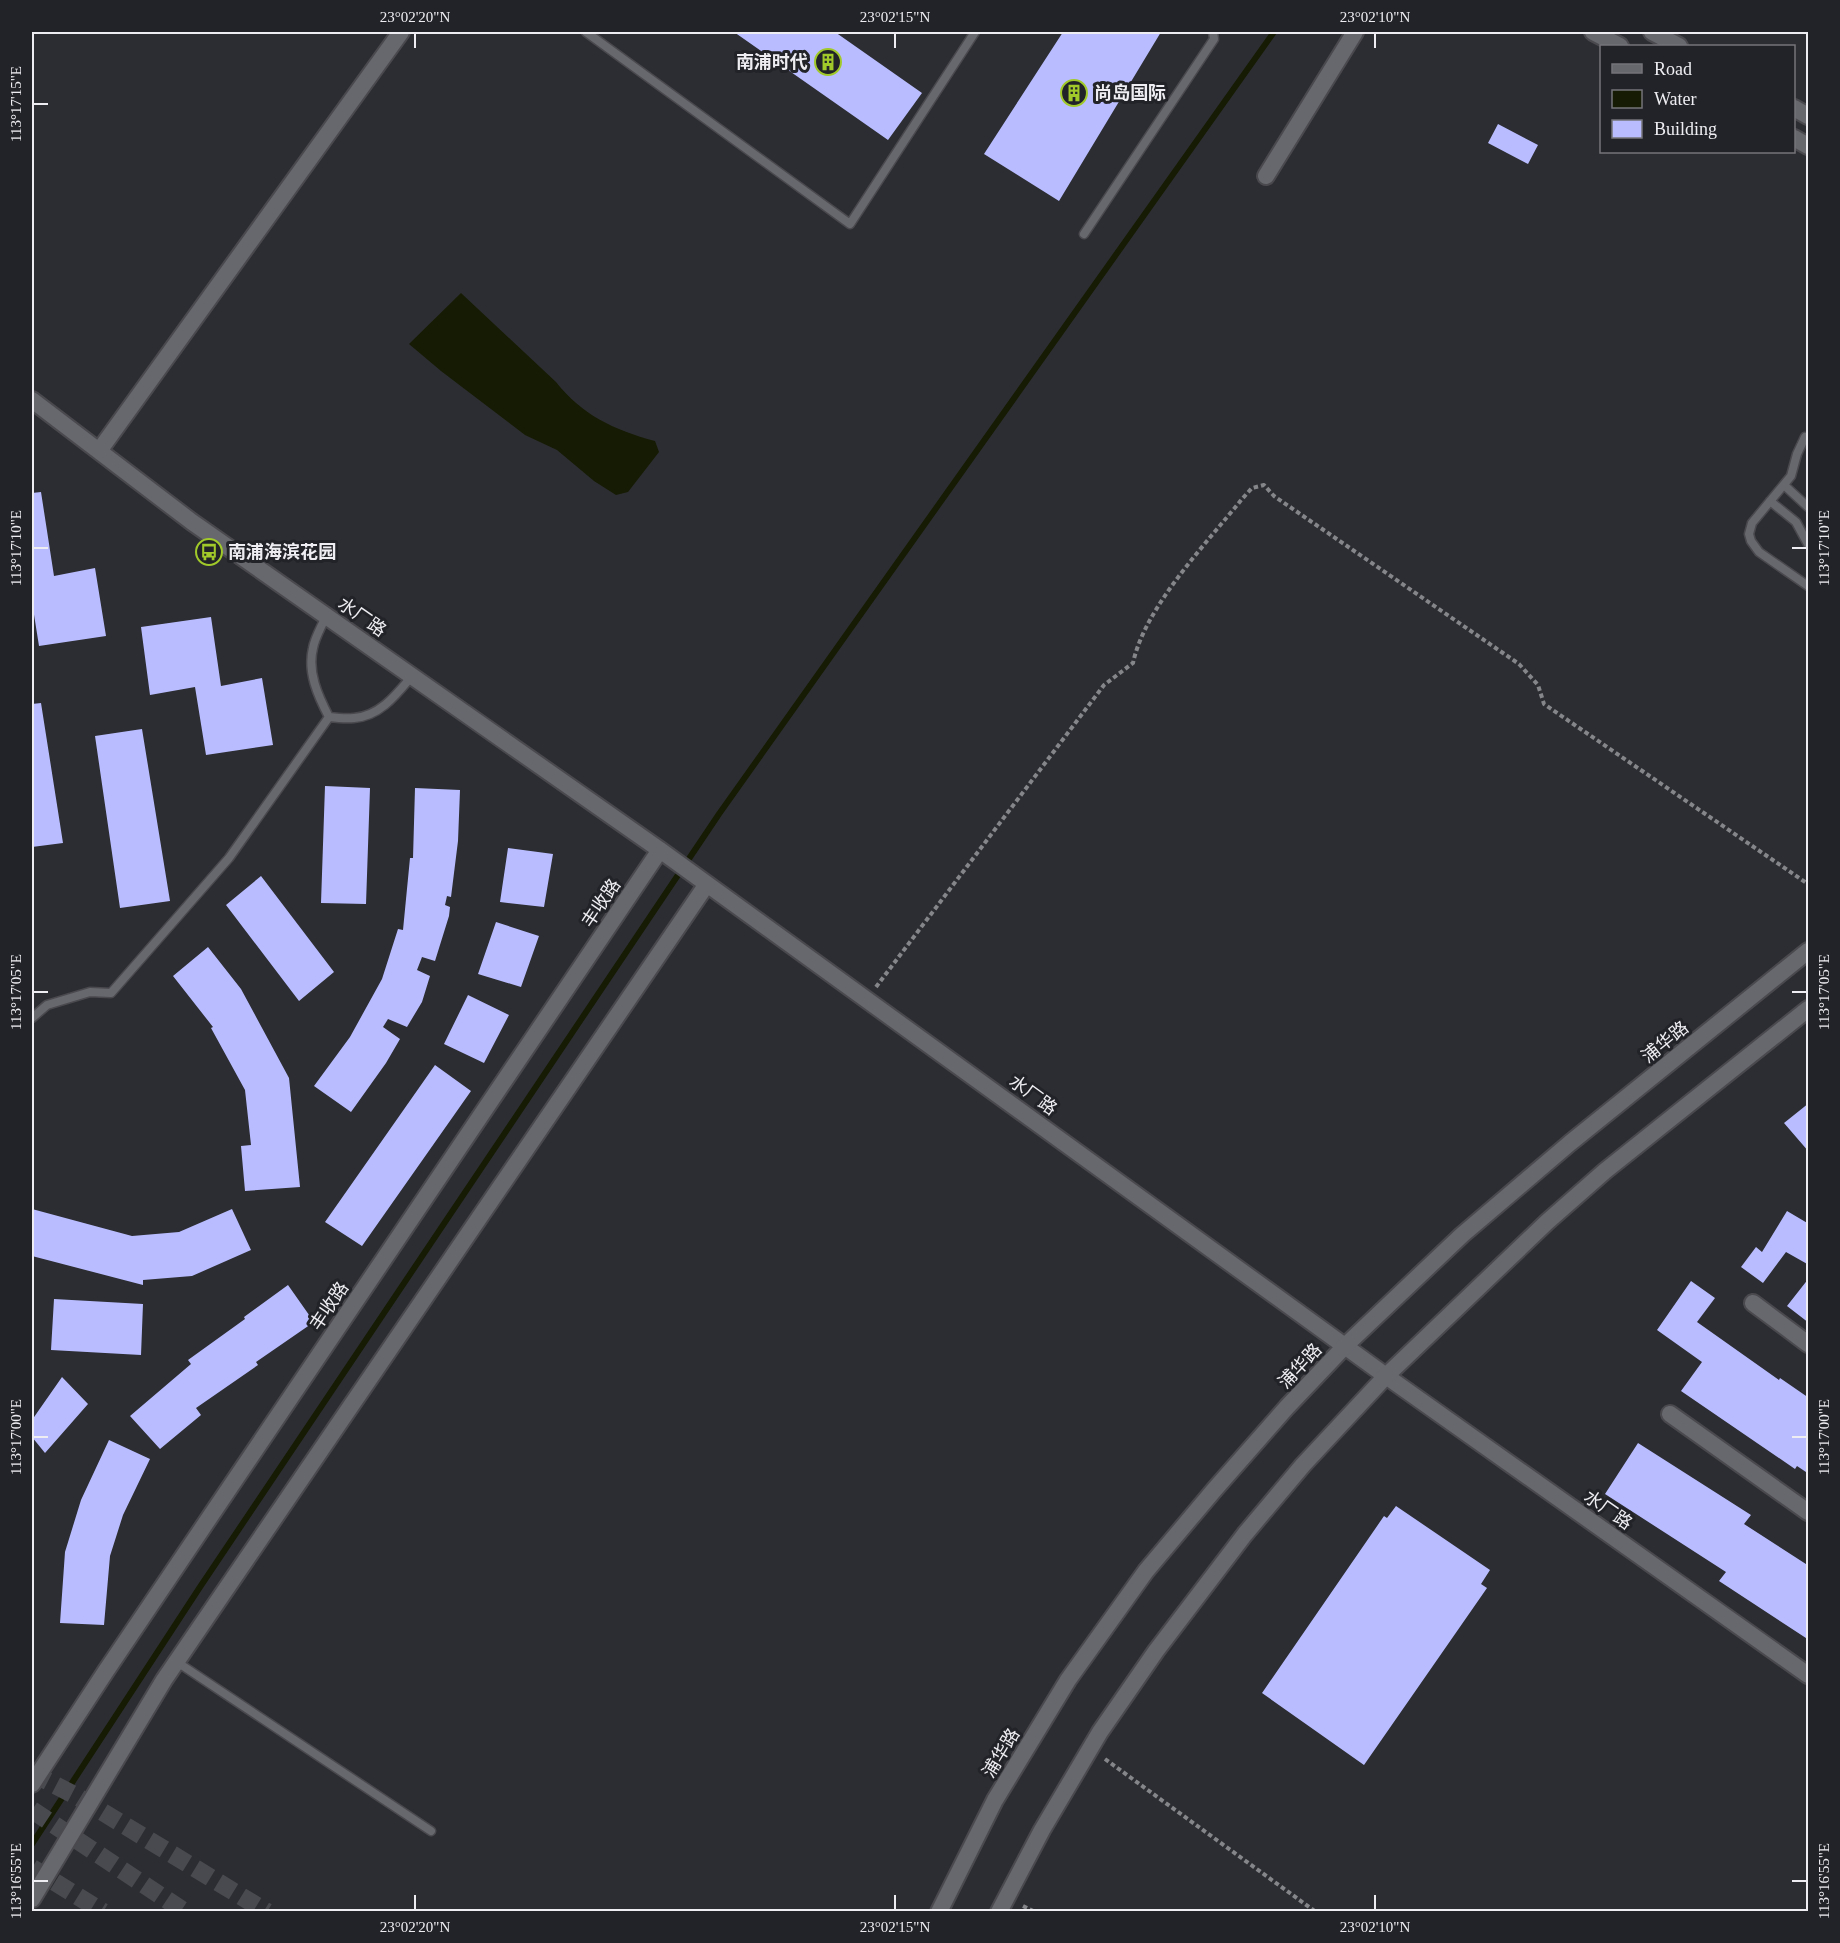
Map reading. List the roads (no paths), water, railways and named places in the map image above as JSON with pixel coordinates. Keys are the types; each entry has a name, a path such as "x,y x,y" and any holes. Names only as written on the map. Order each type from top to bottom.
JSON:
{"street":[{"path":"99,451 401,32"},
{"path":"1266,176 1355,32"},
{"path":"1593,32 1618,45"},
{"path":"1652,32 1677,45"},
{"path":"1795,109 1809,116"},
{"path":"1795,139 1809,146"},
{"name":"水厂路","path":"32,399 192,522 660,850 1386,1376 1809,1675"},
{"name":"丰收路","path":"32,1784 83,1704 660,850"},
{"path":"32,1899 177,1662 702,880"},
{"name":"浦华路","path":"939,1911 995,1800 1068,1680 1146,1571 1287,1407 1345,1346 1462,1235 1570,1143 1809,951"},
{"path":"999,1911 1042,1830 1090,1749 1156,1651 1245,1534 1303,1465 1386,1376 1547,1222 1605,1171 1809,1009"},
{"path":"1753,1303 1809,1344"},
{"path":"1670,1414 1809,1512"}],"lane":[{"path":"586,32 850,224 975,32"},
{"path":"1084,234 1214,39 1213,32"},
{"path":"1809,439 1806,437 1799,447 1793,470 1784,485 1752,523 1749,534 1750,541 1759,552 1809,586"},
{"path":"1784,485 1809,507"},
{"path":"1770,501 1796,522 1809,544"},
{"path":"326,616 313,648 312,665 316,691 329,717"},
{"path":"329,717 354,718 375,712 391,700 412,676"},
{"path":"32,1018 47,1005 90,992 111,993 229,858 329,717"},
{"path":"177,1662 431,1831"}],"water":[{"path":"461,293 577,404 600,420 626,432 655,441 659,452 628,492 616,495 594,481 557,450 525,435 409,344"}],"waterway":[{"path":"32,1844 200,1587 719,814 1274,32"}],"tunnel":[{"path":"32,1773 78,1797 267,1912"},
{"path":"32,1810 185,1912"},
{"path":"32,1868 103,1912"}],"place":[{"name":"南浦时代","path":"828,62"},
{"name":"尚岛国际","path":"1074,93"},
{"name":"南浦海滨花园","path":"209,552"}]}
